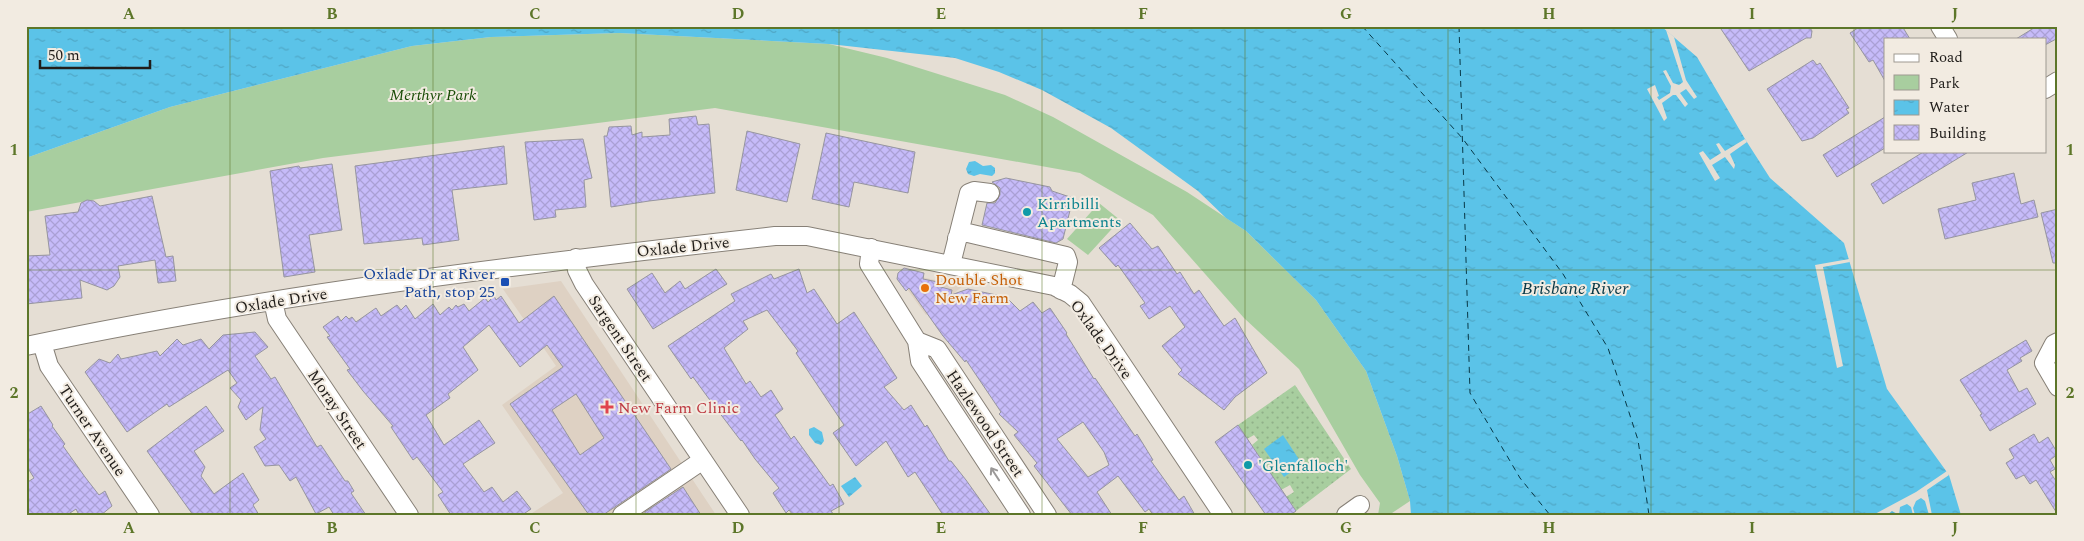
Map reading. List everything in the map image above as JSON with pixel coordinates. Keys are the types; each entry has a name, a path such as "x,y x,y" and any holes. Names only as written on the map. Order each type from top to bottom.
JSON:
{"street":[{"path":"1940,26 1947,38"},
{"path":"2046,88 2058,82"},
{"path":"951,264 969,193 974,191 990,193"},
{"path":"957,238 963,233 968,233 1066,256 1068,262 1062,290"},
{"name":"Oxlade Drive","path":"34,344 151,321 273,301 576,258 775,236 807,236 951,264 1054,286 1062,290 1080,303 1223,515"},
{"name":"Hazlewood Street","path":"871,248 868,264 917,341 920,361 1021,515"},
{"name":"Sargent Street","path":"576,258 577,270 584,284 740,515"},
{"name":"Moray Street","path":"273,301 276,320 409,515"},
{"name":"Hazlewood Street","path":"917,341 937,349 1047,515"},
{"path":"2058,342 2054,344 2044,363 2058,387"},
{"name":"Turner Avenue","path":"34,344 150,515"},
{"path":"622,515 703,460"}],"shaded area":[{"path":"903,273 963,286 926,315 899,278"},
{"name":"New Farm Clinic","path":"561,281 716,515 529,515 563,493 502,405 556,366 503,289"}],"green space":[{"name":"Merthyr Park","path":"619,33 829,44 887,58 1005,95 1053,117 1187,192 1246,231 1316,300 1366,371 1397,456 1410,501 1389,515 1378,515 1380,503 1360,475 1299,369 1244,318 1153,215 1080,173 715,108 323,158 26,212 26,158 170,107 412,46 491,37"},
{"path":"1099,203 1120,220 1088,255 1067,239"},
{"path":"1295,385 1351,469 1296,511 1292,504 1289,505 1284,498 1294,492 1290,485 1281,490 1252,445 1258,440 1254,435 1247,439 1238,425"}],"water":[{"name":"Brisbane River","path":"26,26 1661,26 1697,57 1770,178 1844,243 1887,389 1949,475 1961,515 1411,515 1410,501 1397,456 1366,371 1316,300 1246,231 1226,218 1198,191 1111,128 1042,90 999,72 955,58 829,44 619,33 491,37 412,46 170,107 26,158"},
{"path":"975,161 983,166 991,165 995,168 995,173 992,176 968,174 966,169 969,162"},
{"path":"814,427 822,432 824,441 821,445 815,443 809,435 809,429"},
{"path":"1283,435 1302,464 1284,477 1264,449"},
{"path":"855,477 862,486 849,497 841,486"}],"pier":[{"path":"1666,30 1674,37 1686,80 1697,97 1694,99 1686,89 1680,93 1688,104 1685,107 1676,95 1662,103 1667,118 1664,121 1647,89 1655,85 1659,100 1670,93 1671,86 1663,71 1666,70 1673,83 1679,85 1683,82"},
{"path":"1745,139 1747,142 1730,154 1735,165 1734,169 1725,157 1712,165 1720,178 1715,181 1699,153 1703,151 1710,160 1721,153 1716,144 1719,143 1725,151"},
{"path":"1849,259 1850,262 1823,267 1843,366 1837,368 1815,265"},
{"path":"1947,471 1949,475 1927,490 1932,515 1929,515 1925,501 1921,498 1916,501 1913,508 1915,515 1913,515 1911,507 1907,504 1900,507 1899,515 1892,511 1887,515 1873,515 1916,492"}],"building":[{"path":"1719,26 1809,26 1812,31 1811,38 1806,38 1749,71"},
{"path":"1861,26 1902,26 1909,38 1884,38 1884,79 1873,60 1869,62 1850,33"},
{"path":"2037,26 2058,26 2058,38 2046,44 2046,38 2018,38"},
{"path":"1813,60 1817,65 1820,63 1849,108 1846,109 1849,113 1813,138 1802,141 1767,89"},
{"path":"696,116 698,125 709,124 715,193 611,207 604,136 607,136 609,127 631,126 632,135 642,132 642,137 670,135 669,119"},
{"path":"1884,118 1884,149 1837,177 1823,155"},
{"path":"747,131 800,144 787,202 736,190"},
{"path":"826,133 915,152 908,193 854,182 849,207 812,199"},
{"path":"583,139 592,178 584,180 586,207 555,210 556,217 534,220 525,142"},
{"path":"504,146 507,184 452,190 459,240 423,245 422,238 364,244 355,166"},
{"path":"1923,152 1968,152 1883,204 1871,184"},
{"path":"332,164 342,230 309,235 315,272 284,277 270,171 299,166 300,168"},
{"path":"2014,173 2021,204 2034,200 2038,217 1945,239 1938,209 1976,200 1972,183"},
{"name":"Kirribilli Apartments","path":"1006,178 1050,187 1052,191 1073,198 1063,239 1056,243 982,225 987,203 995,203 1000,195 1000,188 992,182"},
{"path":"152,196 166,257 173,256 176,281 158,283 155,260 118,266 120,277 114,286 107,290 80,280 82,298 26,304 26,256 50,255 45,216 78,212 81,203 87,200 94,201 100,206"},
{"path":"2058,209 2058,263 2053,263 2041,213"},
{"path":"1130,223 1152,249 1158,246 1177,274 1180,272 1194,294 1199,290 1224,326 1235,318 1267,373 1235,397 1224,410 1178,374 1182,370 1162,346 1185,327 1170,306 1149,319 1140,306 1145,303 1118,265 1116,267 1099,248"},
{"path":"904,268 924,273 923,279 938,282 937,286 952,290 951,295 968,289 1006,297 1020,311 1033,302 1042,313 1050,308 1094,379 1135,436 1137,434 1153,460 1151,461 1179,500 1184,496 1195,515 1153,515 1149,509 1145,512 1118,476 1097,492 1112,515 1072,515 1034,466 1037,463 1014,435 1018,432 999,414 1001,412 966,360 965,362 943,336 909,288 906,291 897,279 898,273","holes":["1083,422 1104,452 1109,465 1088,477 1057,439"]},
{"path":"716,269 727,284 653,329 627,289 652,273 665,293 680,281 685,289"},
{"path":"799,269 807,293 814,289 837,324 854,312 897,378 884,387 904,410 911,405 925,427 927,425 949,461 966,480 991,515 943,515 915,472 908,477 886,441 856,466 833,433 844,425 796,353 798,351 767,310 743,321 748,329 724,348 746,384 750,381 761,397 771,390 783,409 775,415 791,439 794,436 830,486 833,484 844,504 831,511 834,515 793,515 789,510 786,513 773,493 779,488 693,377 691,379 668,346 735,301 731,294 771,274 774,279"},
{"path":"494,296 496,300 501,296 519,323 554,296 671,469 603,515 589,515 510,404 563,367 547,345 520,367 489,325 463,347 478,370 448,394 450,398 426,415 444,445 479,420 495,443 463,464 484,492 492,487 503,502 517,491 531,509 522,515 451,515 438,495 443,492 417,457 413,460 391,427 393,426 347,370 350,369 327,337 330,336 323,327 338,316 341,321 346,316 349,319 352,317 356,322 376,308 381,316 397,305 401,310 406,305 415,319 433,304 440,315 449,307 452,310 456,305 458,307 464,304 469,311 485,298 488,302","holes":["576,394 604,438 580,455 552,410"]},
{"path":"255,332 268,347 255,356 271,379 275,377 317,447 321,445 345,481 348,481 354,491 351,493 366,515 334,515 329,507 316,514 296,477 290,481 279,465 265,466 254,447 266,439 260,430 263,407 246,420 238,407 241,400 230,388 237,383 228,370 169,407 167,404 127,432 85,372 99,359 110,363 118,354 121,359 157,351 160,356 177,339 183,345 201,339 209,349 223,335"},
{"path":"2026,340 2032,351 2020,358 2022,361 2007,370 2019,392 2027,388 2036,404 1990,431 1980,415 1982,414 1960,380"},
{"path":"41,406 65,444 63,446 85,477 99,495 105,491 112,506 101,515 79,515 76,509 67,515 26,515 26,483 34,478 26,465 26,415"},
{"path":"206,406 224,431 194,451 205,467 201,476 214,494 243,473 259,500 253,505 259,515 193,515 147,451"},
{"name":"'Glenfalloch'","path":"1238,425 1296,511 1290,515 1266,515 1215,442"},
{"path":"2034,434 2039,443 2048,437 2058,454 2050,460 2055,469 2050,472 2058,484 2058,515 2036,480 2030,484 2024,475 2016,479 2006,463 2014,458 2009,449"},
{"path":"683,487 701,515 645,515 645,512"}],"ferry route":[{"path":"1362,26 1463,139 1563,274 1608,348 1638,440 1649,515"},
{"path":"1459,26 1470,393 1520,478 1550,515"}],"place":[{"name":"Kirribilli Apartments","path":"1027,212"},
{"name":"Oxlade Dr at River Path, stop 25","path":"505,282"},
{"name":"Double Shot New Farm","path":"925,288"},
{"name":"New Farm Clinic","path":"607,407"},
{"name":"'Glenfalloch'","path":"1248,465"}]}
